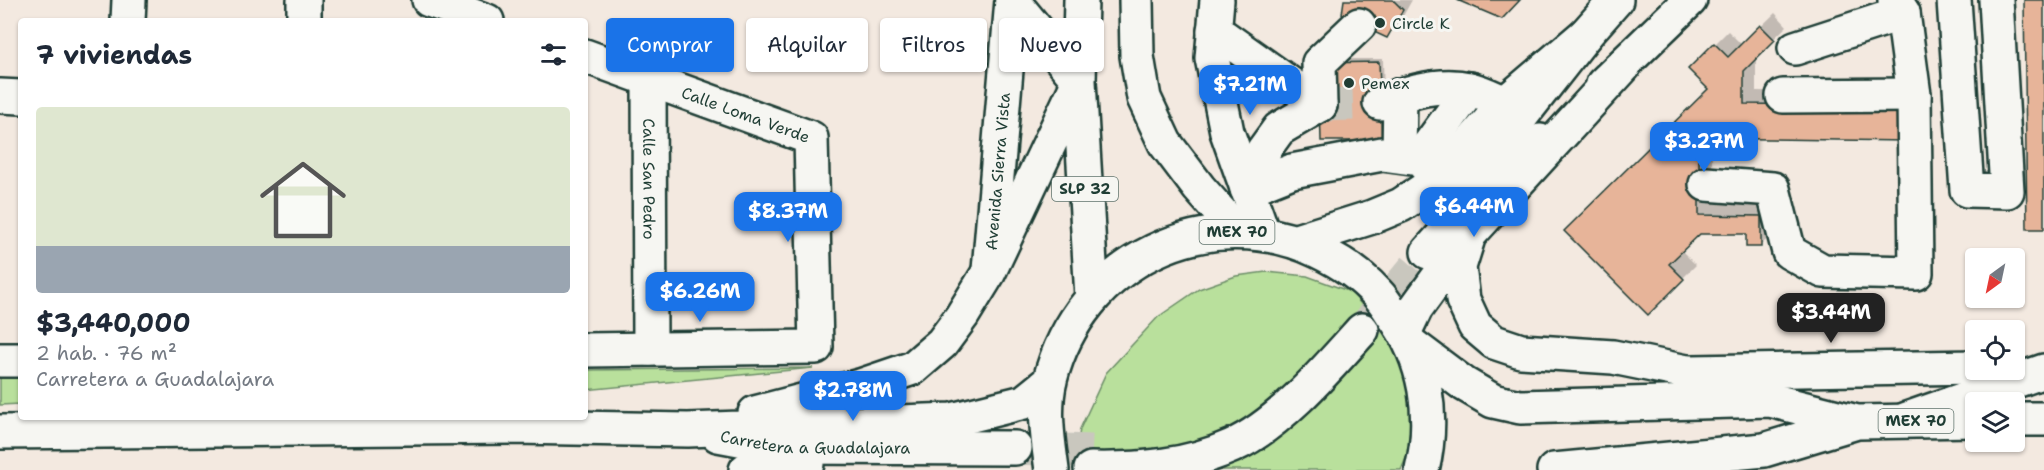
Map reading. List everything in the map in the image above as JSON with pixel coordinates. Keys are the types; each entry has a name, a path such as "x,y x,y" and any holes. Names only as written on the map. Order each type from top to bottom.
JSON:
{"main road":[{"path":"128,18 129,0"},
{"path":"304,0 304,18"},
{"path":"429,0 478,18"},
{"path":"688,430 860,386 913,368 942,344 989,272 1079,81 1012,0"},
{"name":"Avenida Sierra Vista","path":"989,272 1012,0"},
{"name":"SLP 32","path":"1081,0 1079,81 1092,297"},
{"path":"1136,0 1137,56 1144,98 1165,143 1199,188 1250,232"},
{"path":"1616,0 1586,34 1472,179 1422,247 1624,66"},
{"path":"1409,338 1416,308 1469,235 1624,66 1690,0"},
{"path":"1954,0 1967,190 2007,191 1996,0"},
{"path":"1706,184 1773,189 1789,252 1823,271 1916,273 1914,95 1899,7 1795,48"},
{"path":"1216,15 1212,58 1227,132 1255,186"},
{"path":"1216,15 1320,105"},
{"path":"1320,105 1318,63 1359,25"},
{"path":"1420,164 1505,103 1586,34"},
{"name":"Calle Loma Verde","path":"588,57 811,138 816,346 650,349"},
{"name":"Calle San Pedro","path":"649,80 650,349"},
{"path":"1420,164 1390,99 1445,86 1470,88 1505,103"},
{"path":"1296,241 1372,217 1401,205 1420,164 1470,88"},
{"path":"1783,96 1914,95"},
{"path":"0,96 18,97"},
{"path":"1250,232 1255,186 1263,151 1279,129 1320,105"},
{"path":"1255,186 1292,171 1382,154 1420,164"},
{"name":"MEX 70","path":"1052,470 1046,428 1050,381 1065,336 1092,297 1122,269 1158,248 1197,235 1250,232 1296,241 1340,261 1377,292 1409,338 1464,384 1493,401 1520,407 1770,400 1857,422"},
{"path":"1469,235 1460,267 1463,300 1475,326 1494,342 1521,351 1613,357 1687,372 1770,400"},
{"path":"1092,460 1183,442 1223,428 1250,414 1305,364 1355,324"},
{"name":"MEX 70","path":"1409,338 1427,394 1428,445 1422,470"},
{"path":"588,350 650,349"},
{"path":"0,360 18,360"},
{"path":"2025,366 2044,366"},
{"path":"1687,372 1965,367"},
{"path":"1900,421 2044,371"},
{"path":"0,432 502,427 688,430 952,420 1024,402 1050,381"},
{"path":"2025,419 2044,419"},
{"name":"MEX 70","path":"1554,470 1764,450 1857,422 1965,420"},
{"name":"Carretera a Guadalajara","path":"688,430 782,447 1016,457 781,464 746,470"}],"green space":[{"path":"1266,272 1307,276 1351,292 1399,349 1411,398 1409,451 1401,470 1077,470 1075,461 1080,429 1106,373 1158,317 1199,289 1236,276"},
{"path":"813,368 588,390 588,370"},
{"path":"0,375 18,375 18,404 0,405"}],"building":[{"path":"1344,0 1393,0 1403,10 1387,38 1359,25 1366,14 1342,14"},
{"path":"1457,0 1520,0 1502,19"},
{"path":"2024,0 2044,0 2044,229 2027,229"},
{"path":"1760,25 1775,40 1744,71 1744,104 1907,106 1907,141 1699,138 1699,215 1761,216 1761,247 1746,247 1746,234 1700,234 1669,264 1684,279 1648,315 1564,231 1708,89 1688,69 1714,43 1728,57"},
{"name":"Pemex","path":"1379,62 1382,141 1321,141 1319,63"}],"tunnel":[{"path":"1320,105 1380,103"},
{"path":"1362,330 1428,252"},
{"path":"1015,448 1092,451"}],"place":[{"name":"Circle K","path":"1380,23"},
{"name":"Pemex","path":"1349,83"}]}
